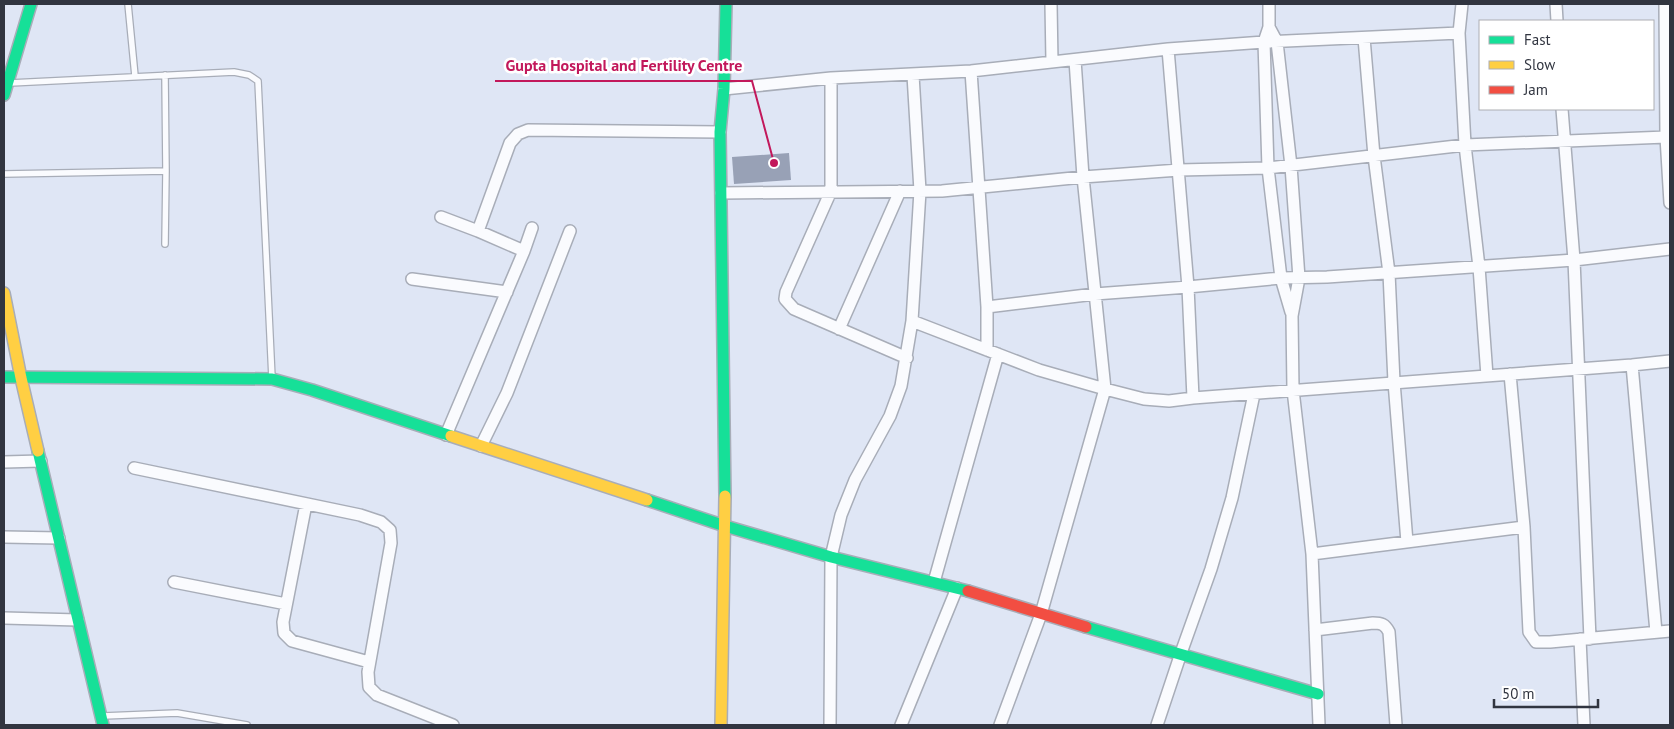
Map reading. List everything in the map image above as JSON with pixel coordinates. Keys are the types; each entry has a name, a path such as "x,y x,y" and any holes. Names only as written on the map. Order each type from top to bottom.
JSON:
{"street":[{"path":"4,95 31,4"},
{"path":"721,725 725,526 720,132 724,89 726,4"},
{"path":"1050,4 1052,62"},
{"path":"1269,4 1269,27 1264,42 1268,168 1281,278 1292,316"},
{"path":"1462,4 1459,33 1465,146 1479,267 1487,376"},
{"path":"1556,4 1557,20"},
{"path":"1665,4 1666,137 1670,203"},
{"path":"1269,27 1277,42 1291,166 1299,278 1292,316 1293,390 1312,554 1320,725"},
{"path":"724,89 831,78 971,71 1264,42 1459,33"},
{"path":"1364,38 1374,156 1389,273 1394,382 1407,542"},
{"path":"1168,50 1188,287 1193,398"},
{"path":"1000,725 1041,614 1105,389 1083,177 1076,60"},
{"path":"934,582 992,352 978,187 971,71"},
{"path":"830,725 831,557 841,515 855,480 890,416 901,386 912,321 920,191 913,75"},
{"path":"831,78 831,191 786,292 785,299 794,309 906,358"},
{"path":"1562,110 1574,260 1578,369 1585,639 1584,725"},
{"path":"478,231 510,143 518,134 528,130 720,132"},
{"path":"721,193 920,191 1179,170 1268,168 1465,146 1666,137"},
{"path":"839,329 900,191"},
{"path":"441,217 524,251"},
{"path":"446,435 532,228"},
{"path":"481,446 507,393 570,231"},
{"path":"987,307 1094,294 1281,278 1389,273 1574,260 1670,249"},
{"path":"412,279 507,292"},
{"path":"4,293 21,378 102,721"},
{"path":"912,321 1039,370 1144,399 1169,401 1670,361"},
{"path":"1632,365 1656,632"},
{"path":"1510,374 1524,527 1529,632 1536,642 1670,631"},
{"path":"4,377 272,379 312,390 725,526 831,557 957,588 1318,694"},
{"path":"1157,725 1211,569 1232,498 1254,394"},
{"path":"4,462 41,461"},
{"path":"134,468 360,515 381,522 390,530 390,543 369,662 369,687 376,695 453,725"},
{"path":"306,504 286,604 283,622 284,634 292,642 369,662"},
{"path":"1312,554 1524,527"},
{"path":"4,537 59,538"},
{"path":"174,582 286,604"},
{"path":"901,725 957,588"},
{"path":"4,618 78,620"},
{"path":"1315,630 1373,623 1380,623 1386,626 1389,632 1396,725"}],"lane":[{"path":"128,4 135,76"},
{"path":"8,83 234,72 249,75 258,80 272,379"},
{"path":"164,75 165,244"},
{"path":"4,174 166,172"},
{"path":"102,721 177,713 247,725"}],"building":[{"path":"789,153 791,180 734,184 732,157"}],"traffic: fast":[{"path":"4,95 31,4"},
{"path":"725,496 720,132 724,89 726,4"},
{"path":"4,377 272,379 312,390 451,436"},
{"path":"38,451 103,725"},
{"path":"647,500 725,526 831,557 968,591"},
{"path":"1086,627 1318,694"}],"traffic: slow":[{"path":"4,293 38,451"},
{"path":"451,436 647,500"},
{"path":"721,725 725,496"}],"traffic: jam":[{"path":"968,591 1086,627"}],"place":[{"name":"Gupta Hospital and Fertility Centre","path":"774,163"}]}
